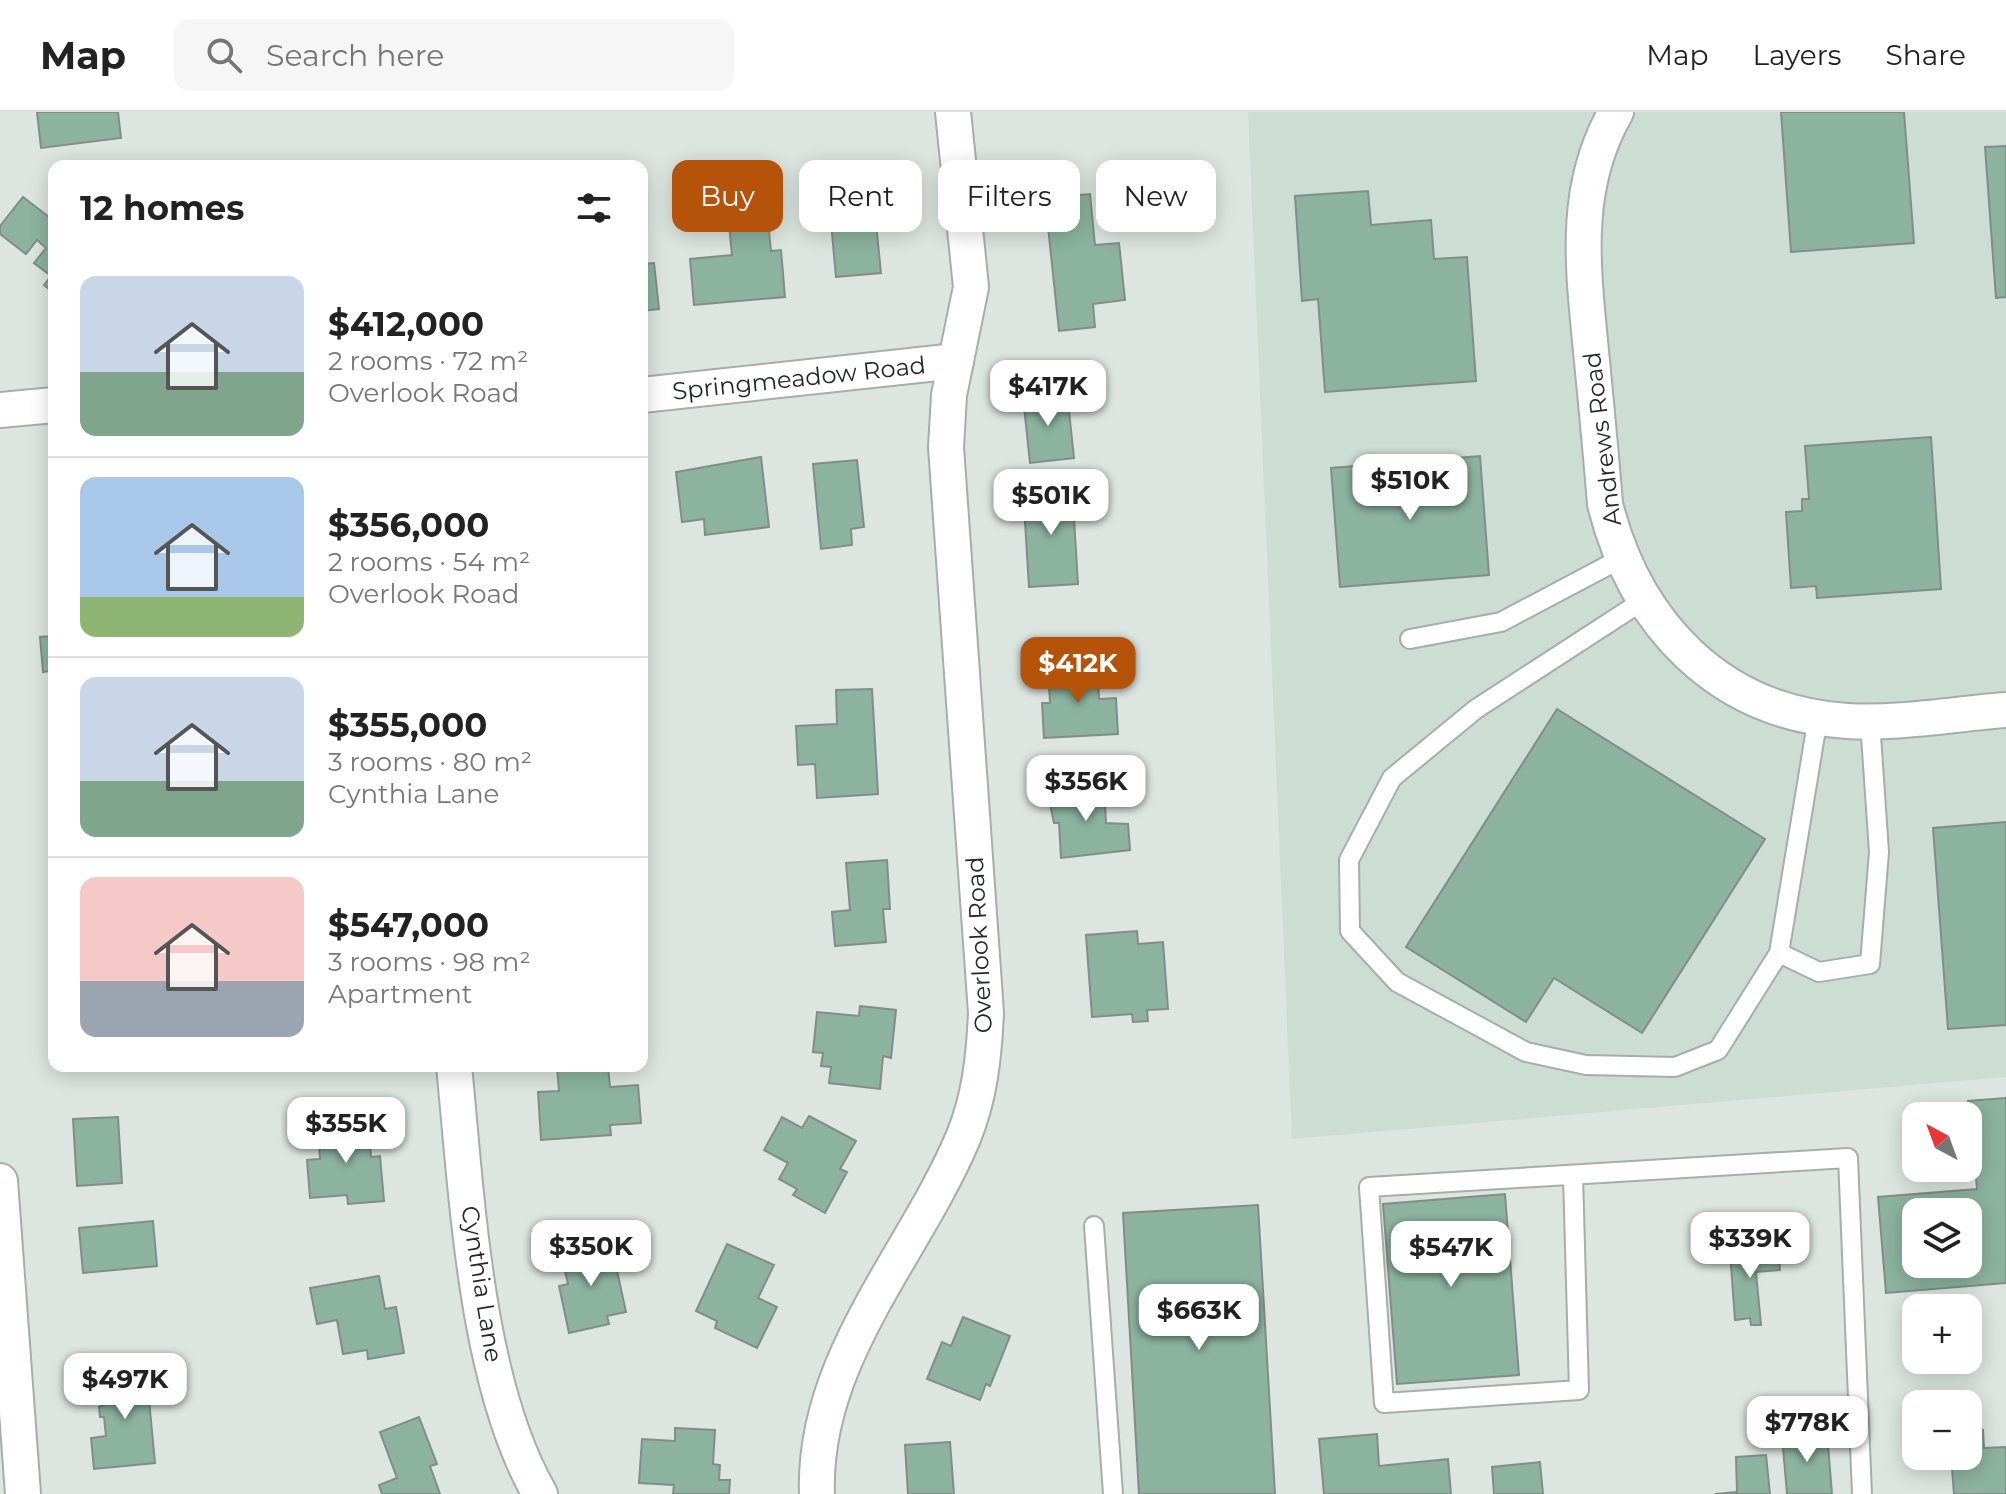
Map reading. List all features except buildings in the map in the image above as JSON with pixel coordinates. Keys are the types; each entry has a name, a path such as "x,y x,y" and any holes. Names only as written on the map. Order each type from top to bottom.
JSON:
{"street":[{"name":"Overlook Road","path":"817,1494 823,1435 836,1385 855,1338 963,1139 984,1061 986,1013 946,447 956,361 968,317 971,287 953,112"},
{"name":"Andrews Road","path":"1616,112 1595,158 1585,194 1581,250 1605,504 1622,558 1644,600 1668,634 1694,660 1728,683 1773,705 1818,717 1870,721 2006,710"},
{"name":"Springmeadow Road","path":"648,394 956,361"},
{"path":"0,410 48,406"},
{"name":"Cynthia Lane","path":"455,1072 472,1243 484,1321 520,1454 540,1494"},
{"path":"0,1181 23,1494"}],"lane":[{"path":"1410,639 1501,622 1622,558"},
{"path":"1644,600 1476,709 1392,778 1349,860 1350,931 1397,982 1526,1052 1586,1065 1675,1067 1718,1050 1779,953 1818,717"},
{"path":"1779,953 1819,972 1870,964 1879,852 1870,721"},
{"path":"1573,1175 1579,1390 1384,1403 1369,1187 1848,1158 1862,1494"},
{"path":"1094,1226 1113,1494"}],"shaded area":[{"path":"1248,112 2006,112 2006,1077 1292,1139"}]}
